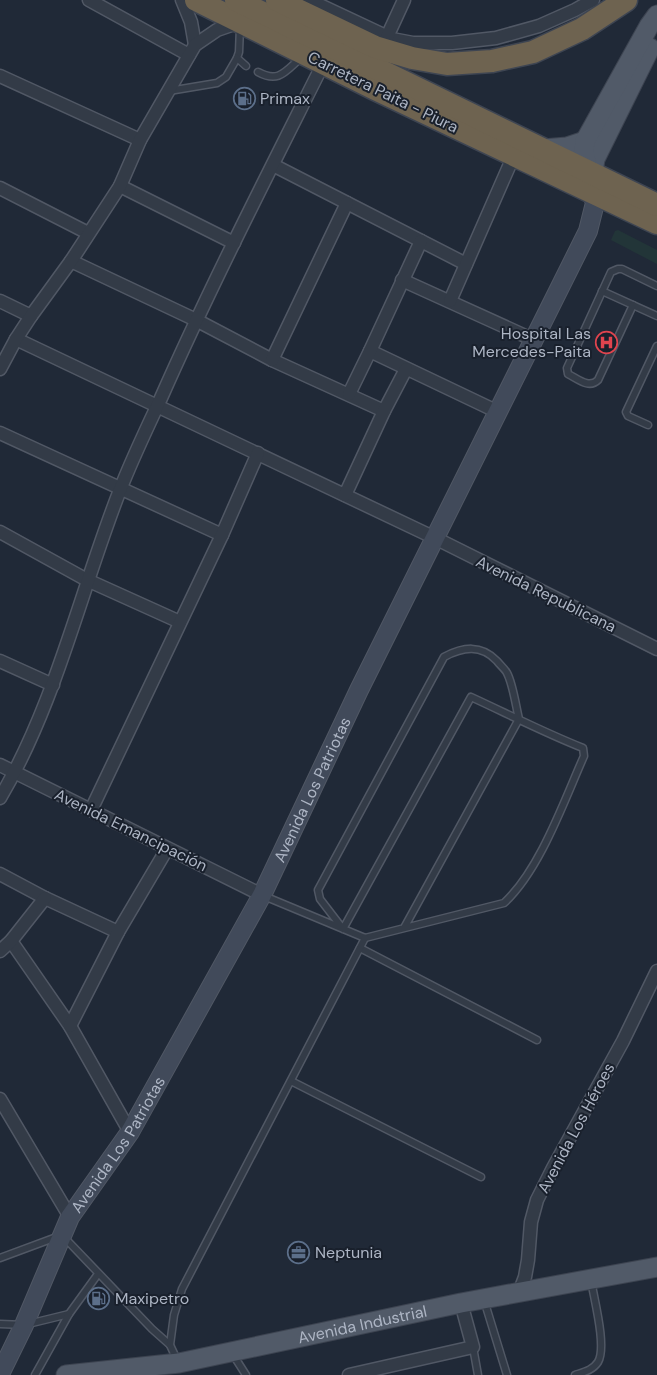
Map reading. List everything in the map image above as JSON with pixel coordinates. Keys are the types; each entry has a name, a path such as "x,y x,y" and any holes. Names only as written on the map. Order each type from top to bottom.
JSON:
{"highway":[{"name":"Carretera Paita - Piura","path":"196,0 238,11 543,149 586,180"},
{"path":"277,0 375,47 412,58 447,64 492,61 533,52 582,30 626,0"},
{"name":"Carretera Paita - Piura","path":"238,11 314,59 514,155 586,180"},
{"path":"586,180 657,205"},
{"path":"586,180 657,223"}],"main road":[{"path":"586,180 584,141 657,15"},
{"path":"586,180 657,34"},
{"path":"543,149 568,147 584,141"},
{"name":"Avenida Industrial","path":"66,1375 179,1363 461,1303 657,1267"}],"street":[{"path":"89,0 192,50"},
{"path":"182,0 191,22 192,50"},
{"path":"309,0 387,37 413,43 452,43 496,38 539,26 594,0"},
{"path":"387,37 404,0"},
{"path":"0,369 30,316 71,261 120,186 140,140 192,50 238,11"},
{"path":"0,798 15,772 53,684 120,488 196,320 273,165 314,59"},
{"path":"0,76 140,140"},
{"path":"450,301 514,155 537,174 586,180 657,234"},
{"path":"273,165 466,264"},
{"name":"Avenida Los Patriotas","path":"0,1374 24,1325 70,1217 130,1132 262,895 359,690 588,230 586,180"},
{"path":"120,186 234,243"},
{"path":"0,188 88,233"},
{"path":"272,360 347,203"},
{"path":"349,394 421,241"},
{"path":"71,261 196,320 272,360 384,411"},
{"path":"402,280 534,340"},
{"path":"0,301 30,316"},
{"name":"Avenida Republicana","path":"16,339 435,538 657,649"},
{"path":"370,351 498,412"},
{"path":"345,495 384,411 406,369"},
{"path":"0,433 222,535"},
{"path":"91,810 222,535 258,453"},
{"path":"0,532 87,580 180,622"},
{"path":"0,661 53,684"},
{"name":"Avenida Emancipación","path":"0,765 262,895"},
{"path":"70,1026 118,932 167,849"},
{"path":"0,874 45,898 118,932"},
{"path":"0,951 11,941 45,898"},
{"path":"11,941 70,1026 130,1132"},
{"name":"Avenida Los Héroes","path":"519,1293 525,1277 531,1222 537,1200 657,971"},
{"path":"0,1099 70,1217"},
{"path":"349,1375 473,1347 461,1303"}],"lane":[{"path":"168,92 217,83 226,77 239,52 238,11"},
{"path":"237,58 246,66"},
{"path":"258,72 268,78 278,77 314,59"},
{"path":"633,305 598,380 595,383 588,384 568,374 566,368 611,272 622,269 657,286"},
{"path":"602,291 657,316"},
{"path":"648,425 628,416 626,412 657,346"},
{"path":"343,928 320,899 318,890 444,657 456,650 480,649 492,656 507,673 519,719 404,928"},
{"path":"262,895 365,938 504,903 518,891 541,853 584,756 582,748 472,697 343,928"},
{"path":"170,1345 174,1315 182,1289 365,938"},
{"path":"360,948 537,1040"},
{"path":"291,1080 481,1177"},
{"path":"0,1258 62,1236 152,1329 170,1345 179,1363"},
{"path":"35,1375 69,1314 98,1274"},
{"path":"575,1375 591,1369 599,1361 602,1346 590,1279"},
{"path":"484,1299 507,1375"},
{"path":"0,1324 24,1325 69,1314"},
{"path":"473,1347 478,1375"},
{"path":"231,1352 246,1375"}],"green space":[{"path":"618,230 657,250 657,264 611,240 615,231"}],"place":[{"name":"Primax","path":"244,98"},
{"name":"Hospital Las Mercedes-Paita","path":"607,342"},
{"name":"Neptunia","path":"299,1252"},
{"name":"Maxipetro","path":"99,1298"}]}
